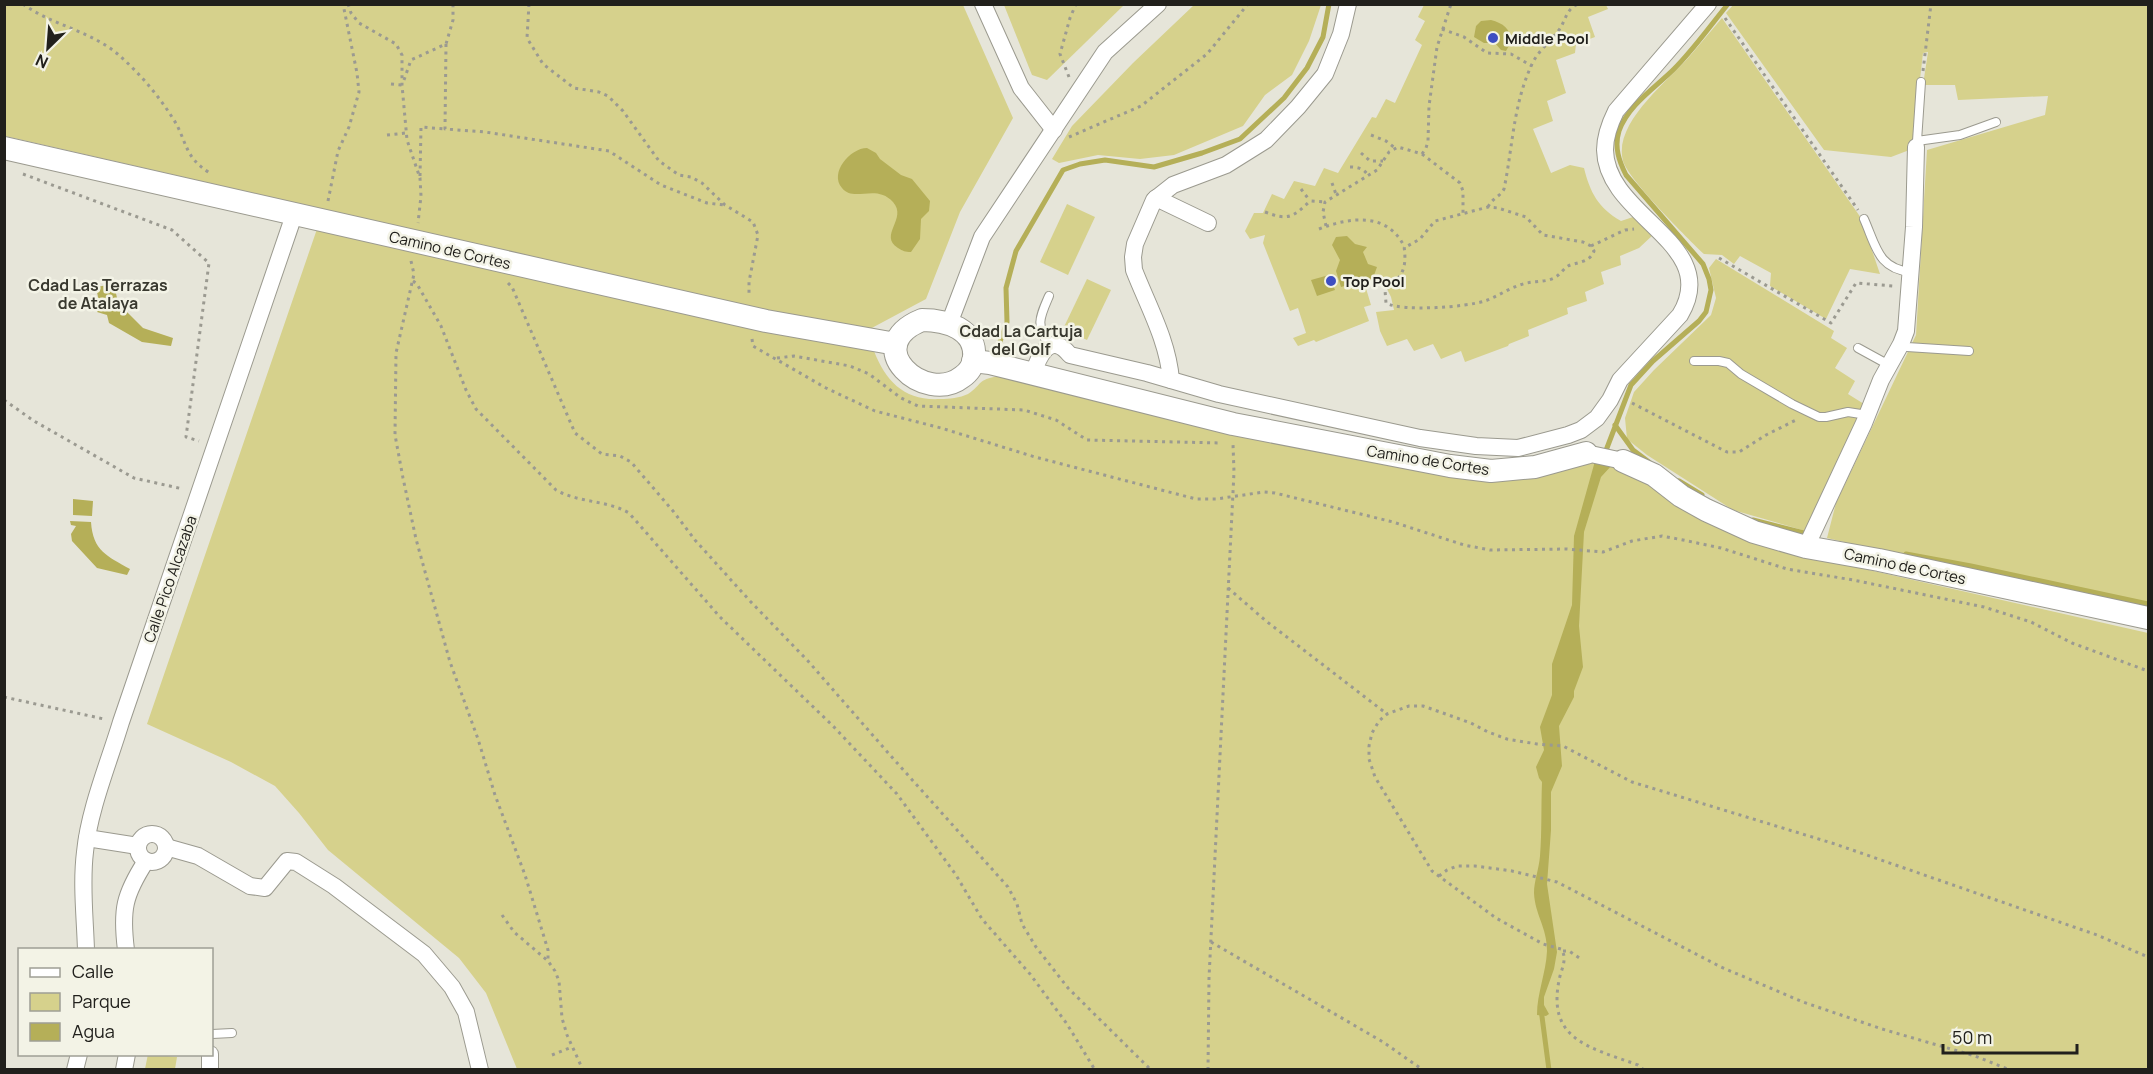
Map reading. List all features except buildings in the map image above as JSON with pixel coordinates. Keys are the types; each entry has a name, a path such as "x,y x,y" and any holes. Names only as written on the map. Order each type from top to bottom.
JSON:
{"street":[{"path":"983,4 1021,88 1053,130"},
{"path":"949,324 982,237 1105,52 1158,4"},
{"path":"1171,380 1165,345 1134,270 1135,244 1156,198 1173,185 1226,165 1266,140 1298,107 1325,74 1341,34 1348,4"},
{"path":"1035,368 1040,353 1049,346 1061,346 1070,355 1219,394 1420,438 1476,446 1518,448 1581,430 1597,418 1620,380 1680,315 1691,291 1690,278 1683,258 1618,189 1608,171 1605,150 1608,130 1616,111 1708,4"},
{"path":"1806,547 1888,365 1906,331 1917,144"},
{"name":"Camino de Cortes","path":"4,148 294,215 411,232 765,321 896,344"},
{"path":"1156,198 1208,223"},
{"name":"Calle Pico Alcazaba","path":"86,948 83,892 87,838 120,724 294,215"},
{"path":"922,320 939,320 949,324 966,333 974,346 974,361 967,374 955,383 939,385 906,373 897,361 896,344 899,336 908,326 922,320"},
{"name":"Camino de Cortes","path":"974,361 1035,368 1233,424 1450,466 1491,471 1535,467 1586,453 1623,461 1654,475 1681,496 1706,510 1754,532 1806,547 1879,560 2148,618"},
{"path":"152,834 163,839 166,847 165,855 159,861 152,863 141,858 138,846 145,836 152,834"},
{"path":"87,838 138,846"},
{"path":"166,847 198,856 250,886 265,888 287,861 296,862 334,886 424,954 452,987 466,1012 480,1070"},
{"path":"126,948 124,908 131,883 146,861"}],"lane":[{"path":"1922,82 1917,144 1960,135 1996,122"},
{"path":"1864,219 1885,262 1910,279"},
{"path":"1049,296 1039,324 1040,331 1049,346"},
{"path":"1901,344 1907,347 1969,351"},
{"path":"1858,348 1888,365"},
{"path":"1694,361 1728,363 1741,374 1811,414 1827,417 1848,412 1867,415"},
{"path":"213,1034 232,1033"}],"path":[{"path":"23,4 36,14 94,39 119,55 148,85 174,119 186,150 200,168 210,174"},
{"path":"327,206 338,151 350,127 359,92 343,4"},
{"path":"348,4 359,23 392,41 400,49 406,133 420,178"},
{"path":"446,129 446,44 453,20 453,4"},
{"path":"1076,4 1060,54 1076,96"},
{"path":"1053,130 1071,138 1141,106 1207,54 1248,4"},
{"path":"1422,154 1428,141 1429,106 1437,47 1451,4"},
{"path":"1488,207 1492,198 1501,194 1504,189 1517,108 1532,66 1548,41 1560,29 1568,11 1578,4"},
{"path":"1922,82 1931,4"},
{"path":"1725,18 1864,219"},
{"path":"1442,29 1464,37 1487,53 1511,54 1532,66"},
{"path":"402,85 411,60 446,44"},
{"path":"391,84 402,85"},
{"path":"548,961 548,950 525,875 450,662 416,539 395,435 396,353 414,274 411,260 411,232 418,225 421,196 421,127 485,132 609,151 661,185 707,203 725,205"},
{"path":"387,135 406,133"},
{"path":"1371,135 1386,141 1395,148"},
{"path":"1265,212 1275,216 1288,216 1298,213 1310,201 1325,202 1337,197 1377,170 1389,152 1395,148 1402,148 1422,154 1460,183 1464,191 1463,213"},
{"path":"1361,153 1370,161 1383,161"},
{"path":"1350,167 1366,171 1368,176"},
{"path":"17,172 172,230 209,263 186,437 215,446"},
{"path":"1332,183 1337,197"},
{"path":"1301,189 1310,201"},
{"path":"1325,202 1323,212 1326,226"},
{"path":"1319,229 1353,219 1371,220 1393,230 1400,237 1404,248 1404,268 1401,277 1385,290 1386,303 1391,306 1426,309 1439,306 1451,308 1461,304 1479,303 1527,283 1549,280 1569,265 1579,264 1592,256 1594,251 1584,242 1543,235 1526,217 1488,207 1435,221 1420,239 1404,248"},
{"path":"1591,246 1625,230 1636,228 1646,219"},
{"path":"1719,258 1831,323 1856,283 1910,279"},
{"path":"412,280 417,284 441,326 466,390 483,417 556,490 567,496 621,508 629,513 720,618 833,726 897,794 956,875 982,919 1013,952 1067,1023 1095,1070"},
{"path":"507,281 512,287 575,433 602,454 620,456 631,462 695,540 808,661 1008,887 1017,904 1022,924 1036,947 1068,988 1151,1070"},
{"path":"776,358 794,356 849,366 869,374 901,398 918,406 1024,410 1056,420 1088,440 1184,444 1233,442 1234,472 1211,942 1208,1070"},
{"path":"4,400 34,421 134,478 199,493"},
{"path":"1632,403 1733,453 1745,450 1787,423 1811,414"},
{"path":"1567,549 1603,552 1632,541 1662,537 1712,546 1754,557 1787,570 1853,580 1984,607 2031,622 2072,643 2148,671"},
{"path":"1228,588 1266,621 1387,714"},
{"path":"4,697 120,724"},
{"path":"1581,958 1569,951 1543,944 1496,918 1432,871 1375,777 1369,759 1372,733 1379,721 1387,714 1409,706 1423,706 1472,723 1507,739 1563,746 1632,782 1835,844 2097,935 2148,957"},
{"path":"1439,876 1446,870 1457,866 1475,866 1557,882 1721,967 1803,1002 1882,1029 1975,1056 2010,1070"},
{"path":"502,915 514,932 548,961 555,970 559,981 562,1018 572,1047 584,1070"},
{"path":"1211,942 1383,1042 1423,1070"},
{"path":"1563,951 1564,958 1556,1004 1560,1019 1568,1032 1580,1042 1638,1065 1644,1070"},
{"path":"552,1055 572,1047"}],"green space":[{"path":"5,4 963,5 1013,118 960,212 926,299 868,330 730,303 5,136"},
{"path":"1734,4 2148,5 2148,608 1827,538 1836,503 1916,335 1927,150 2045,115 2048,96 1958,100 1955,85 1923,85 1928,52 1923,53 1912,149 1891,157 1824,150 1726,13"},
{"path":"1004,5 1124,5 1047,80 1032,75"},
{"path":"1194,5 1321,5 1309,41 1292,75 1265,95 1243,126 1174,155 1140,159 1098,155 1059,163 1052,159 1072,126"},
{"path":"1424,5 1606,5 1608,9 1588,17 1595,37 1576,44 1575,53 1556,60 1566,93 1547,101 1553,121 1533,129 1551,173 1570,165 1584,168 1592,192 1606,211 1621,221 1636,216 1654,234 1639,248 1620,256 1621,265 1601,272 1604,284 1585,292 1587,301 1567,308 1568,314 1528,330 1529,336 1508,346 1465,362 1461,351 1441,359 1433,344 1414,351 1407,339 1387,346 1380,331 1376,312 1394,310 1391,297 1383,281 1365,285 1371,305 1364,307 1369,321 1316,342 1314,340 1298,346 1293,338 1306,333 1298,308 1290,311 1263,243 1265,235 1250,239 1245,231 1254,213 1263,213 1272,194 1284,199 1294,181 1315,186 1324,168 1338,173 1372,117 1376,118 1386,99 1395,103 1422,45 1415,40 1425,21 1418,17"},
{"path":"1722,18 1861,218 1880,274 1850,269 1826,319 1770,286 1771,273 1740,256 1734,264 1722,255 1704,254 1647,194 1627,170 1623,161 1622,147 1626,132 1634,118"},
{"path":"1067,204 1095,217 1068,275 1040,262"},
{"path":"317,229 874,351 884,372 898,387 917,397 928,399 962,396 973,391 983,381 999,376 1481,479 1595,461 1612,465 1771,548 2148,633 2148,1069 517,1069 486,993 459,958 328,850 275,786 231,762 147,724"},
{"path":"1716,259 1834,331 1831,338 1847,348 1835,368 1855,381 1848,394 1864,404 1809,532 1733,510 1647,455 1627,439 1625,418 1634,392 1711,315 1716,298 1709,268"},
{"path":"1087,279 1111,290 1087,340 1063,329"},
{"path":"148,1056 177,1057 175,1069 145,1069"}],"water":[{"path":"1491,20 1503,25 1510,34 1511,42 1506,51 1501,50 1495,43 1484,43 1474,37 1476,26 1481,21"},
{"path":"867,148 901,175 912,179 930,201 929,211 921,219 920,239 911,252 898,248 891,238 897,215 897,208 893,202 880,194 847,192 839,182 838,175 843,162 854,152"},
{"path":"1347,236 1355,244 1367,247 1363,252 1368,264 1377,267 1373,278 1341,287 1336,271 1340,260 1332,245 1336,237"},
{"path":"1329,275 1335,290 1317,296 1311,280"},
{"path":"114,284 117,298 99,302 96,287"},
{"path":"119,304 143,328 173,338 171,346 142,342 109,323 107,315 97,312 98,307"},
{"path":"1595,461 1612,465 1601,477 1584,532 1579,626 1583,667 1574,697 1559,726 1562,766 1551,792 1547,884 1557,952 1554,969 1544,997 1544,1005 1549,1014 1546,1016 1537,1015 1547,951 1534,893 1540,856 1542,782 1536,767 1544,750 1540,727 1552,695 1552,664 1572,605 1574,536"},
{"path":"73,499 93,501 92,516 73,515"},
{"path":"70,521 91,522 92,532 98,546 108,556 130,569 127,575 97,568 72,541 71,534 76,526 71,525"}],"waterway":[{"path":"997,350 1007,322 1006,288 1016,251 1063,170 1080,164 1105,160 1154,167 1240,139 1284,98 1307,68 1323,37 1329,4"},
{"path":"1605,453 1631,385 1653,361 1699,321 1706,312 1711,290 1703,264 1626,175 1618,154 1619,131 1629,113 1674,69 1728,4"},
{"path":"1615,425 1633,450 1649,462"},
{"path":"1679,481 1702,495"},
{"path":"1753,520 1804,533"},
{"path":"1906,554 2148,604"},
{"path":"1541,1009 1549,1070"}],"place":[{"name":"Middle Pool","path":"1493,38"},
{"name":"Top Pool","path":"1331,281"}],"district":[{"name":"Cdad Las Terrazas de Atalaya","path":"98,294"},
{"name":"Cdad La Cartuja del Golf","path":"1021,340"}]}
